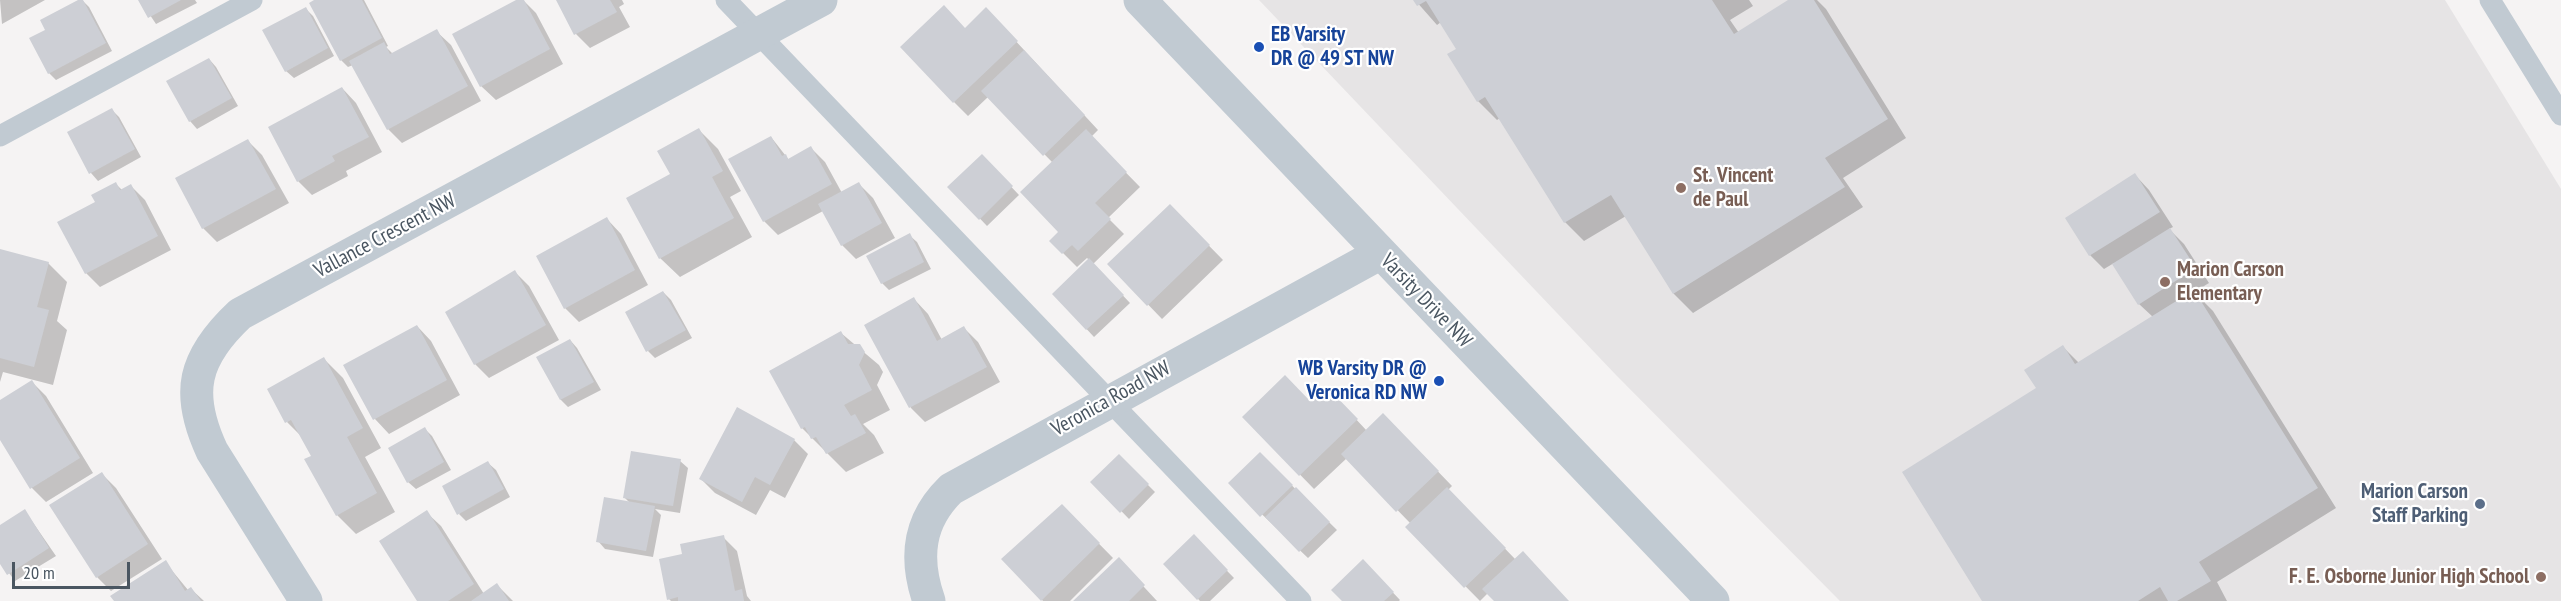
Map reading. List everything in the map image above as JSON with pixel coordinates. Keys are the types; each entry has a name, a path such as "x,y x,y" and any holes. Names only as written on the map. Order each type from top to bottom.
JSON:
{"street":[{"name":"Vallance Crescent NW","path":"306,601 212,451 200,425 196,401 198,376 207,352 219,334 240,314 821,0"},
{"name":"Varsity Drive NW","path":"1140,0 1713,601"},
{"name":"Veronica Road NW","path":"929,601 922,579 920,559 923,535 935,504 951,489 1109,400 1381,253"}],"lane":[{"path":"0,136 252,0"},
{"path":"726,0 1301,601"},
{"path":"2490,0 2561,115"}],"shaded area":[{"name":"Marion Carson Elementary","path":"1259,0 2445,0 2561,189 2561,601 1840,601 1616,375"}],"building":[{"path":"78,0 83,0 106,43 48,74 29,38 45,30 40,20"},
{"path":"138,0 181,0 148,18"},
{"path":"314,0 362,0 382,38 340,61 309,3"},
{"path":"516,0 524,0 550,49 480,87 452,34"},
{"path":"556,0 610,0 617,12 574,35"},
{"path":"1413,0 1712,0 1734,34 1788,0 1814,0 1888,119 1825,158 1845,187 1673,294 1611,195 1564,223 1485,97 1477,102 1447,54 1456,49 1426,1 1417,6"},
{"path":"944,5 965,28 986,7 1018,41 953,103 900,47"},
{"path":"306,7 328,48 285,72 262,30"},
{"path":"437,29 468,86 387,130 349,61 384,42 390,54"},
{"path":"1024,50 1085,115 1043,156 981,91"},
{"path":"209,58 232,98 189,122 166,81"},
{"path":"342,87 369,137 332,156 335,161 297,182 268,127"},
{"path":"112,108 135,149 89,174 67,132"},
{"path":"699,128 723,171 712,177 734,218 659,259 626,198 670,174 657,151"},
{"path":"1086,129 1127,172 1095,203 1111,219 1078,251 1072,245 1062,254 1049,241 1058,232 1020,192"},
{"path":"771,136 782,156 786,154 788,159 811,146 832,184 763,222 728,159"},
{"path":"248,139 276,189 202,229 175,178"},
{"path":"982,154 1013,186 979,220 947,187"},
{"path":"2135,173 2160,212 2089,256 2065,218"},
{"path":"116,182 120,190 131,184 158,236 85,274 57,222 95,202 91,195"},
{"path":"859,182 882,223 841,246 818,204"},
{"path":"1170,204 1210,245 1147,306 1107,264"},
{"path":"607,217 635,270 564,309 536,256"},
{"path":"2170,228 2196,268 2138,305 2112,264"},
{"path":"910,233 924,262 881,284 866,256"},
{"path":"0,249 49,262 37,307 49,310 34,367 0,358"},
{"path":"1089,258 1124,295 1086,330 1052,294"},
{"path":"515,270 546,325 474,365 445,312"},
{"path":"2194,290 2318,488 2199,562 2211,581 2177,601 2168,601 2160,587 2138,601 1982,601 1902,472 2036,388 2024,370 2063,345 2075,364"},
{"path":"663,291 686,330 646,352 625,312"},
{"path":"914,297 937,341 964,326 987,367 909,408 864,325"},
{"path":"417,325 447,380 373,420 343,365"},
{"path":"841,331 848,344 860,344 865,352 859,365 872,390 844,405 851,416 855,414 866,433 826,454 816,437 811,439 805,427 801,429 769,371"},
{"path":"570,339 594,382 560,400 536,357"},
{"path":"324,357 363,428 347,437 377,493 336,516 304,459 311,456 291,420 285,423 267,389"},
{"path":"1285,375 1310,401 1326,386 1358,419 1299,476 1242,417"},
{"path":"32,380 80,458 30,489 0,440 0,400"},
{"path":"737,407 795,439 770,485 755,477 742,502 699,479"},
{"path":"1383,413 1439,471 1396,512 1341,454"},
{"path":"425,427 444,462 407,483 388,448"},
{"path":"631,451 681,459 673,506 623,498"},
{"path":"1260,452 1293,485 1260,517 1228,483"},
{"path":"1119,454 1149,484 1120,513 1090,482"},
{"path":"488,461 504,489 457,515 442,486"},
{"path":"102,472 148,544 96,578 49,505"},
{"path":"1296,487 1330,522 1299,552 1265,517"},
{"path":"1447,487 1506,548 1464,588 1405,527"},
{"path":"604,497 655,506 646,551 596,542"},
{"path":"1062,504 1100,543 1041,601 1001,559"},
{"path":"25,509 49,548 7,575 0,564 0,525"},
{"path":"427,510 474,584 448,601 417,601 379,541"},
{"path":"1194,534 1228,570 1197,600 1163,564"},
{"path":"724,535 735,591 742,589 744,601 678,601 678,597 667,600 659,559 682,554 680,544"},
{"path":"1523,551 1569,601 1494,601 1482,589"},
{"path":"1119,557 1145,585 1129,601 1073,601"},
{"path":"1363,559 1394,592 1384,601 1342,601 1331,590"},
{"path":"166,560 185,591 191,587 201,601 114,601 110,596"},
{"path":"497,583 509,601 471,601"}],"place":[{"name":"EB Varsity DR @ 49 ST NW","path":"1259,47"},
{"name":"St. Vincent de Paul","path":"1681,188"},
{"name":"Marion Carson Elementary","path":"2165,282"},
{"name":"WB Varsity DR @ Veronica RD NW","path":"1439,381"},
{"name":"Marion Carson Staff Parking","path":"2480,504"},
{"name":"F. E. Osborne Junior High School","path":"2541,577"}]}
